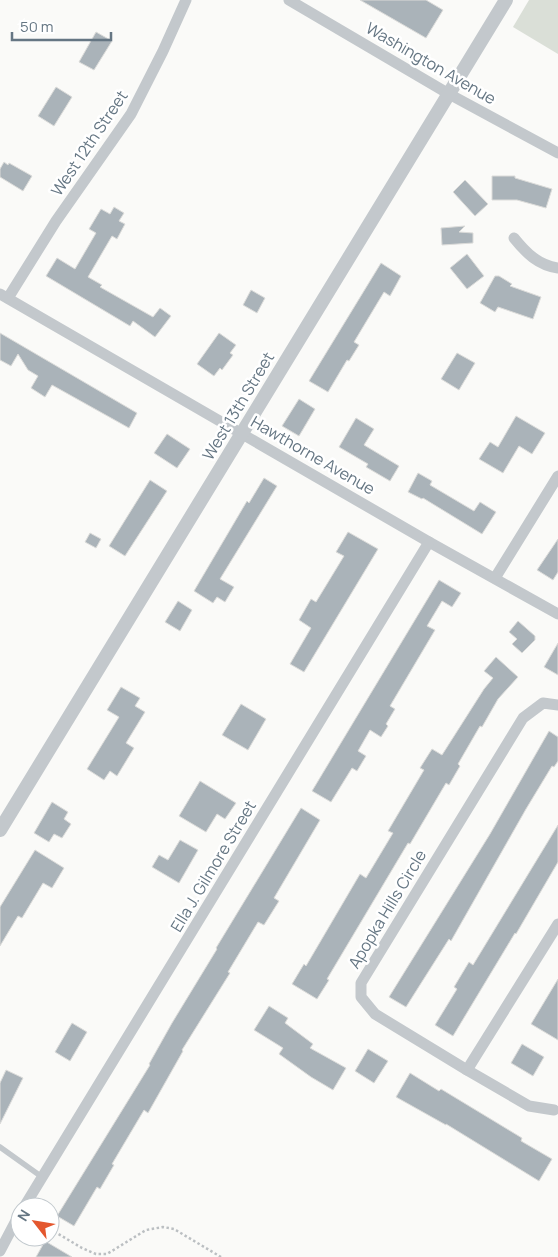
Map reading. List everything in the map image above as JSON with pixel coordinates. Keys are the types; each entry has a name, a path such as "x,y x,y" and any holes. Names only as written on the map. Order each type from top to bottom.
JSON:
{"street":[{"name":"West 12th Street","path":"4,296 131,114 186,0"},
{"name":"Washington Avenue","path":"289,0 449,94 558,153"},
{"name":"West 13th Street","path":"0,830 506,0"},
{"path":"514,238 525,252 536,260 558,268"},
{"name":"Hawthorne Avenue","path":"4,296 242,432 429,542 558,614"},
{"path":"495,578 558,476"},
{"name":"Ella J. Gilmore Street","path":"30,1197 429,542"},
{"name":"Apopka Hills Circle","path":"554,1110 529,1106 467,1070 375,1014 361,997 362,983 522,718 543,703 558,705"},
{"path":"467,1070 558,924"},
{"path":"0,1251 10,1232"}],"lane":[{"path":"0,1147 42,1176"}],"path":[{"path":"60,1234 96,1254 107,1254 146,1230 163,1227 174,1229 221,1257"}],"shaded area":[{"path":"529,0 558,0 558,54 513,27"}],"building":[{"path":"360,0 426,0 443,10 426,38"},
{"path":"96,32 112,41 94,70 79,62"},
{"path":"56,87 72,97 54,126 38,116"},
{"path":"4,162 32,176 23,191 0,177 0,169"},
{"path":"492,176 515,176 515,178 552,189 546,208 517,200 492,200"},
{"path":"465,180 488,204 475,216 453,192"},
{"path":"114,207 124,213 119,221 125,224 117,239 112,236 88,277 102,285 100,287 153,317 160,308 171,316 155,337 133,321 130,326 46,276 57,258 75,269 96,233 89,229 101,209 110,214"},
{"path":"465,226 459,232 473,233 473,243 442,245 441,228"},
{"path":"467,254 484,276 467,289 450,268"},
{"path":"381,263 401,276 390,296 384,292 354,342 359,345 349,361 347,360 328,392 309,381"},
{"path":"495,276 499,276 512,284 510,286 541,297 533,319 498,307 495,312 480,303"},
{"path":"251,290 265,298 257,313 243,305"},
{"path":"0,333 137,413 129,428 52,385 45,397 31,388 38,376 28,370 18,354 11,366 0,360"},
{"path":"219,333 236,345 230,353 233,355 222,370 220,368 214,376 197,364"},
{"path":"457,353 475,363 459,390 441,379"},
{"path":"299,399 315,409 299,436 282,426"},
{"path":"516,416 545,433 532,454 519,446 503,473 479,459 490,442 498,447"},
{"path":"356,418 374,429 364,445 399,466 390,481 366,467 368,464 339,447"},
{"path":"167,434 190,449 177,468 154,453"},
{"path":"418,473 432,481 430,485 474,511 480,502 496,512 482,534 423,498 408,492"},
{"path":"264,478 277,486 220,579 234,587 225,602 217,597 213,603 194,591 247,501 249,503"},
{"path":"150,480 167,491 125,556 109,546"},
{"path":"348,532 378,549 304,672 290,664 311,628 299,620 311,599 316,602 344,556 336,552"},
{"path":"90,533 101,539 96,548 85,542"},
{"path":"558,539 558,572 553,580 537,570"},
{"path":"439,580 461,593 452,607 442,601 427,626 435,630 390,706 395,709 386,724 388,726 381,737 370,730 358,751 366,756 357,771 352,768 331,802 312,791"},
{"path":"178,601 192,610 180,631 165,622"},
{"path":"518,621 535,636 535,640 522,653 512,644 517,639 509,632"},
{"path":"558,643 558,675 544,667"},
{"path":"496,657 518,677 498,699 482,727 480,726 458,764 460,766 449,785 446,783 410,844 408,843 317,999 292,984 304,964 306,966 360,874 366,878 393,833 388,831 424,770 420,768 432,749 442,755 493,678 484,671"},
{"path":"121,687 140,698 135,706 145,712 126,743 134,748 117,776 110,771 104,780 87,769 119,717 107,710"},
{"path":"241,704 266,719 248,750 222,735"},
{"path":"549,731 558,737 558,761 554,767 552,766 526,809 451,941 449,939 406,1007 389,997 490,834"},
{"path":"200,781 236,803 225,819 217,814 206,832 179,816"},
{"path":"52,802 68,812 64,819 71,824 62,838 54,834 49,842 34,833"},
{"path":"301,808 320,820 274,898 279,901 264,925 258,922 228,972 230,973 182,1050 148,1113 144,1110 112,1164 114,1165 100,1189 97,1187 74,1226 60,1218 60,1211 150,1065 216,948"},
{"path":"558,825 558,862 453,1036 435,1025 457,989 454,987 469,962 473,965"},
{"path":"180,840 198,850 179,883 152,867 159,855 168,860"},
{"path":"35,850 64,868 52,888 43,883 22,918 18,916 0,946 0,907"},
{"path":"558,979 558,1040 531,1024"},
{"path":"269,1006 288,1018 285,1023 313,1044 310,1048 346,1068 333,1090 279,1054 283,1048 254,1030"},
{"path":"72,1023 87,1032 70,1061 55,1052"},
{"path":"522,1044 544,1057 533,1076 511,1063"},
{"path":"368,1049 388,1061 374,1083 355,1071"},
{"path":"6,1070 23,1078 0,1124 0,1083"},
{"path":"410,1073 439,1091 441,1089 522,1138 521,1141 552,1159 539,1181 446,1124 396,1097"},
{"path":"42,1247 55,1247 72,1257 36,1257"}]}
